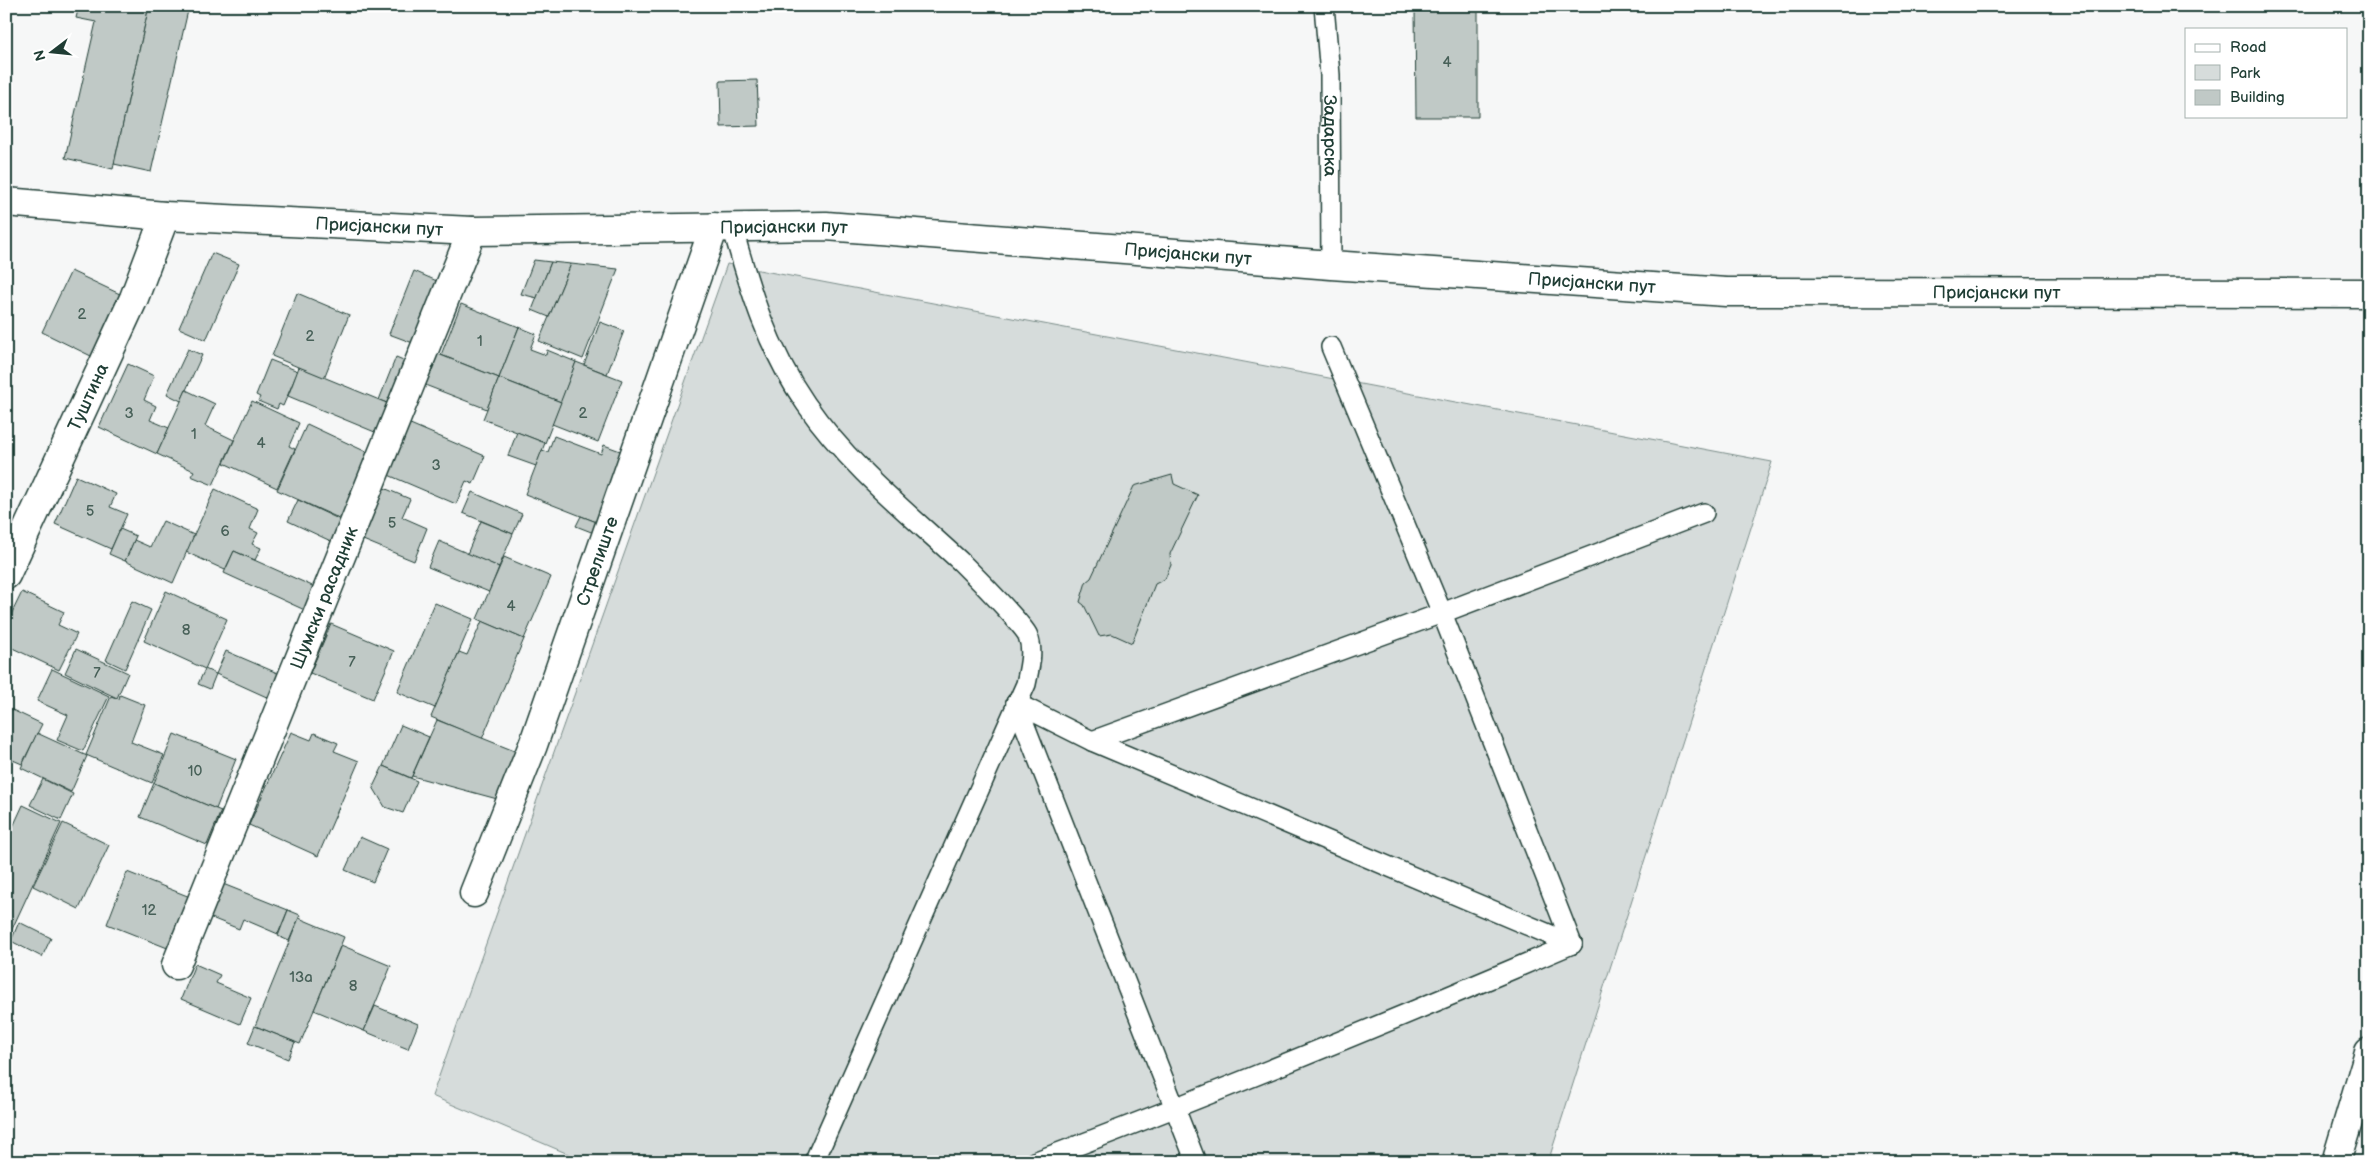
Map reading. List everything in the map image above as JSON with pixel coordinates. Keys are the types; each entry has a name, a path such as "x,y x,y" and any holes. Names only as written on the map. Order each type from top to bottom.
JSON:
{"street":[{"name":"Присјански пут","path":"6,202 165,216 472,231 826,226 1331,265 1726,292 2369,293"},
{"name":"Туштина","path":"6,575 134,298 165,216"},
{"name":"Стрелиште","path":"474,892 533,745 723,227"},
{"name":"Шумски расадник","path":"176,965 472,231"},
{"path":"2336,1162 2369,1052"}],"lane":[{"name":"Задарска","path":"1324,6 1330,75 1331,265"},
{"path":"723,227 768,337 784,371 805,403 828,434 853,462 994,593 1028,635 1031,664 1026,684 814,1162"},
{"path":"1331,347 1442,613 1572,944"},
{"path":"1092,741 1442,613 1704,513"},
{"path":"1016,703 1092,741 1572,944"},
{"path":"1016,703 1196,1162"},
{"path":"1034,1162 1175,1109 1374,1029 1572,944"}],"green space":[{"path":"727,264 1772,462 1548,1162 587,1162 432,1096"}],"building":[{"path":"79,6 149,6 113,169 65,158 96,22 76,18"},
{"path":"149,6 189,6 151,172 114,164"},
{"path":"1415,6 1478,6 1478,117 1416,117"},
{"path":"757,80 759,126 721,127 720,81"},
{"path":"212,253 239,264 206,340 179,328"},
{"path":"534,260 551,262 537,298 521,294"},
{"path":"551,262 571,264 549,317 532,310"},
{"path":"571,264 618,269 583,359 539,341"},
{"path":"71,271 122,295 93,357 42,332"},
{"path":"414,271 446,285 421,346 389,334"},
{"path":"297,293 349,315 324,378 272,356"},
{"path":"461,304 519,327 499,378 441,355"},
{"path":"600,322 624,331 607,374 584,365"},
{"path":"519,327 536,334 530,349 546,355 547,350 576,362 561,402 499,378"},
{"path":"188,349 202,355 181,401 167,394"},
{"path":"438,354 499,378 487,409 425,385"},
{"path":"396,357 418,366 401,408 379,400"},
{"path":"270,360 298,371 283,406 279,404 277,409 258,401 260,397 256,395"},
{"path":"576,362 622,380 598,442 552,424"},
{"path":"128,364 154,376 144,400 156,406 150,420 169,428 157,454 99,427"},
{"path":"299,367 394,406 382,435 288,396"},
{"path":"499,378 561,402 545,443 483,419"},
{"path":"186,390 215,404 205,426 234,440 213,485 191,476 194,471 157,454"},
{"path":"252,401 299,423 289,446 295,449 277,488 224,463"},
{"path":"408,423 485,456 473,484 466,481 456,504 386,474"},
{"path":"307,424 375,456 345,521 277,490"},
{"path":"517,432 545,443 536,466 508,456"},
{"path":"554,436 601,454 604,445 631,455 604,525 525,494 542,450 548,452"},
{"path":"1172,475 1174,484 1198,495 1170,554 1171,565 1165,579 1155,584 1132,643 1112,634 1099,636 1084,605 1080,602 1086,582 1091,578 1134,486"},
{"path":"76,476 116,494 110,507 127,514 111,549 55,524"},
{"path":"384,488 410,499 402,517 427,528 414,561 363,540"},
{"path":"215,489 258,509 250,529 258,533 252,544 261,548 255,560 234,551 225,570 186,552"},
{"path":"472,492 522,514 513,534 463,513"},
{"path":"298,500 347,523 337,544 288,521"},
{"path":"581,516 607,526 604,537 576,526"},
{"path":"163,521 194,535 173,583 125,561 134,540 150,547"},
{"path":"481,521 513,534 499,567 467,554"},
{"path":"120,529 136,536 125,561 109,554"},
{"path":"439,541 499,567 489,592 428,567"},
{"path":"234,551 319,589 309,612 224,573"},
{"path":"504,557 551,577 524,639 477,619"},
{"path":"166,591 227,619 205,669 144,641"},
{"path":"22,592 64,612 58,625 77,634 59,670 6,645 6,625"},
{"path":"132,601 151,610 125,669 106,660"},
{"path":"435,603 473,619 435,708 397,692"},
{"path":"482,621 524,639 482,739 431,717 459,652 467,655"},
{"path":"331,624 394,651 373,699 310,673"},
{"path":"76,649 128,673 117,698 65,673"},
{"path":"226,651 282,675 271,699 216,674"},
{"path":"52,669 109,696 83,751 57,740 68,715 37,701"},
{"path":"205,669 216,674 210,689 198,684"},
{"path":"120,695 145,705 131,742 164,755 152,783 86,755 111,696 119,699"},
{"path":"6,707 42,724 22,764 6,757"},
{"path":"437,720 522,754 501,800 412,776"},
{"path":"401,725 429,737 411,778 383,766"},
{"path":"291,732 311,740 314,733 338,743 334,751 359,761 318,856 249,825"},
{"path":"37,733 87,756 71,792 21,768"},
{"path":"174,734 236,759 216,809 154,783"},
{"path":"383,766 417,781 403,813 385,807 373,787"},
{"path":"43,779 73,794 61,820 30,805"},
{"path":"154,783 221,811 207,845 140,817"},
{"path":"23,805 61,823 7,940 6,842"},
{"path":"63,823 109,845 79,909 33,886"},
{"path":"360,837 387,849 373,882 345,870"},
{"path":"127,872 190,897 170,949 107,924"},
{"path":"223,884 288,910 278,934 243,919 239,929 209,917"},
{"path":"288,910 300,915 289,941 278,936"},
{"path":"299,918 344,937 300,1044 255,1026"},
{"path":"19,922 51,938 42,957 11,941"},
{"path":"341,945 391,966 364,1031 314,1010"},
{"path":"195,964 220,975 216,983 251,998 240,1024 181,999"},
{"path":"375,1006 418,1024 408,1049 364,1031"},
{"path":"255,1026 295,1042 288,1059 248,1043"}]}
